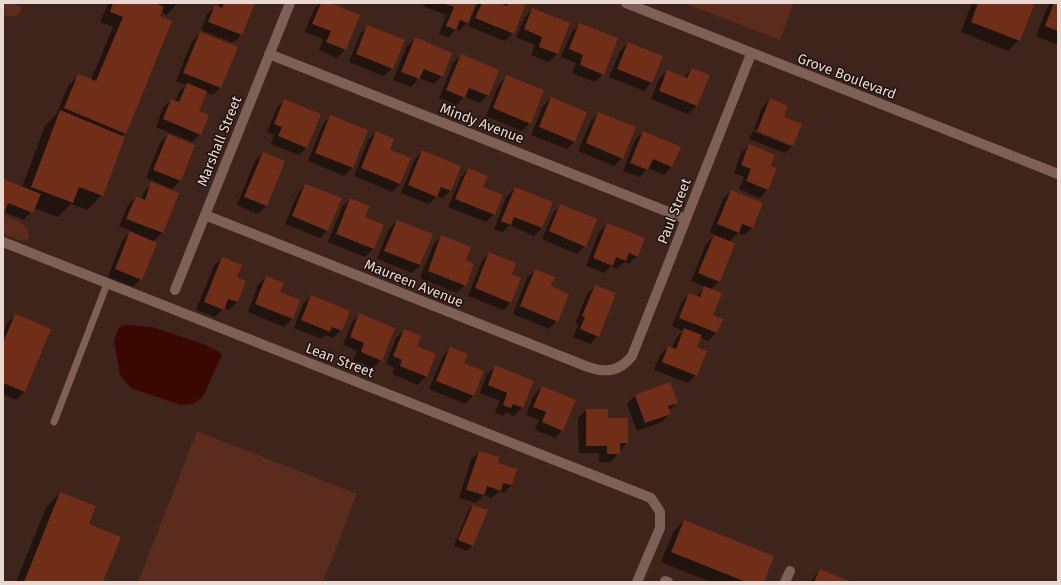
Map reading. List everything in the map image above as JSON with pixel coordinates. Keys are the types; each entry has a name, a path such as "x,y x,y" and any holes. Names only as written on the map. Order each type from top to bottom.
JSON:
{"street":[{"name":"Marshall Street","path":"175,290 290,3"},
{"name":"Grove Boulevard","path":"626,3 751,54 1058,174"},
{"name":"Mindy Avenue","path":"269,54 686,219"},
{"name":"Paul Street","path":"614,370 625,365 632,356 751,54"},
{"name":"Maureen Avenue","path":"205,215 588,367 600,371 614,370"},
{"name":"Lean Street","path":"3,242 651,498 660,512 660,528 637,582"},
{"path":"785,582 790,571"}],"lane":[{"path":"54,422 107,284"}],"shaded area":[{"path":"3,3 12,3 22,7 18,15 10,17 3,14"},
{"path":"684,3 794,3 780,40"},
{"path":"3,215 22,223 25,226 29,234 28,240 19,240 3,234"},
{"path":"127,325 152,327 206,345 222,354 203,397 193,404 181,405 131,388 120,375 114,341 119,327"},
{"path":"197,431 357,494 323,582 138,582"}],"building":[{"path":"113,3 155,3 164,7 160,16 172,21 126,134 64,108 78,74 96,81 123,17 110,12"},
{"path":"224,3 255,3 242,35 208,22 215,5 222,8"},
{"path":"321,3 330,3 360,15 346,50 326,42 331,31 312,24"},
{"path":"443,3 476,3 468,23 460,20 456,30 446,26 454,7"},
{"path":"482,3 499,3 507,6 508,3 526,3 514,34 475,18"},
{"path":"978,3 1035,3 1020,41 971,22"},
{"path":"1054,3 1058,3 1058,31 1045,26"},
{"path":"532,8 570,23 558,54 539,47 542,37 524,29"},
{"path":"579,23 618,38 604,75 580,65 583,55 569,49"},
{"path":"367,25 405,40 393,69 356,54"},
{"path":"200,32 238,47 221,88 183,73"},
{"path":"415,37 452,53 443,77 424,69 419,79 401,72"},
{"path":"628,42 663,56 652,83 617,69"},
{"path":"461,54 499,70 489,96 469,88 465,98 446,90"},
{"path":"692,68 710,75 697,106 659,91 667,70 687,78"},
{"path":"506,75 544,90 531,124 493,108"},
{"path":"187,83 207,91 199,111 209,115 201,135 163,119 171,99 179,102"},
{"path":"551,97 587,112 575,142 539,127"},
{"path":"770,98 788,106 784,117 802,124 793,146 757,131"},
{"path":"284,99 321,114 307,148 278,136 282,127 274,124"},
{"path":"60,110 125,137 103,196 79,187 73,203 31,187"},
{"path":"598,112 636,127 623,159 586,143"},
{"path":"330,115 368,130 353,168 315,153"},
{"path":"376,131 394,139 390,150 411,158 400,184 361,168"},
{"path":"643,131 681,147 672,167 653,159 648,170 630,163"},
{"path":"168,134 195,145 181,181 153,170"},
{"path":"749,144 775,155 771,166 777,168 768,190 746,181 751,169 741,165"},
{"path":"422,150 461,166 451,191 441,187 437,197 408,185"},
{"path":"263,152 285,161 267,206 244,197"},
{"path":"468,168 488,176 483,187 503,195 495,215 455,199"},
{"path":"3,179 41,194 33,213 8,203 3,216"},
{"path":"151,182 179,193 163,233 126,219 136,196 145,200"},
{"path":"305,184 342,198 328,231 292,216"},
{"path":"515,187 553,202 542,228 514,217 511,225 501,221"},
{"path":"731,190 763,203 753,228 742,224 739,233 717,224"},
{"path":"350,198 370,206 365,217 384,225 374,249 336,234"},
{"path":"560,204 597,219 586,247 549,231"},
{"path":"397,220 433,234 420,265 384,251"},
{"path":"607,223 645,238 638,257 629,253 626,261 616,257 613,266 593,258"},
{"path":"130,231 157,243 142,280 115,269"},
{"path":"441,235 471,247 466,260 474,264 466,286 428,271"},
{"path":"714,235 735,243 720,282 698,273"},
{"path":"489,252 516,263 512,274 521,278 511,303 475,288"},
{"path":"222,257 242,265 237,277 246,281 238,302 228,299 224,310 204,302"},
{"path":"535,269 555,277 551,286 569,294 558,322 520,306"},
{"path":"266,276 284,283 280,292 300,300 293,319 255,304"},
{"path":"595,285 616,293 599,337 580,329 585,317 582,316"},
{"path":"704,286 722,293 713,315 723,319 717,333 679,318 689,293 700,297"},
{"path":"311,295 350,311 342,331 332,327 330,332 301,320"},
{"path":"359,313 395,328 382,361 361,352 364,343 350,337"},
{"path":"15,314 51,329 25,392 3,383 3,343"},
{"path":"684,328 702,335 697,347 707,351 697,376 662,362 668,346 676,349"},
{"path":"404,329 421,336 417,346 436,354 427,377 400,366 402,360 393,356"},
{"path":"450,347 468,354 464,363 484,371 474,396 436,381"},
{"path":"495,365 534,381 523,408 513,404 511,408 503,405 507,393 488,385"},
{"path":"670,382 678,403 668,406 671,414 645,423 635,395"},
{"path":"542,386 576,400 563,431 542,422 546,412 533,407"},
{"path":"586,409 608,409 608,418 628,418 628,443 620,443 620,454 607,454 607,446 586,446"},
{"path":"479,451 499,457 498,463 517,469 512,485 503,483 501,491 487,486 484,495 466,490"},
{"path":"60,492 96,506 89,524 121,537 103,582 24,582"},
{"path":"473,505 488,510 473,546 458,540"},
{"path":"684,520 774,556 764,582 746,582 671,552"},
{"path":"820,569 851,582 814,582"}]}
